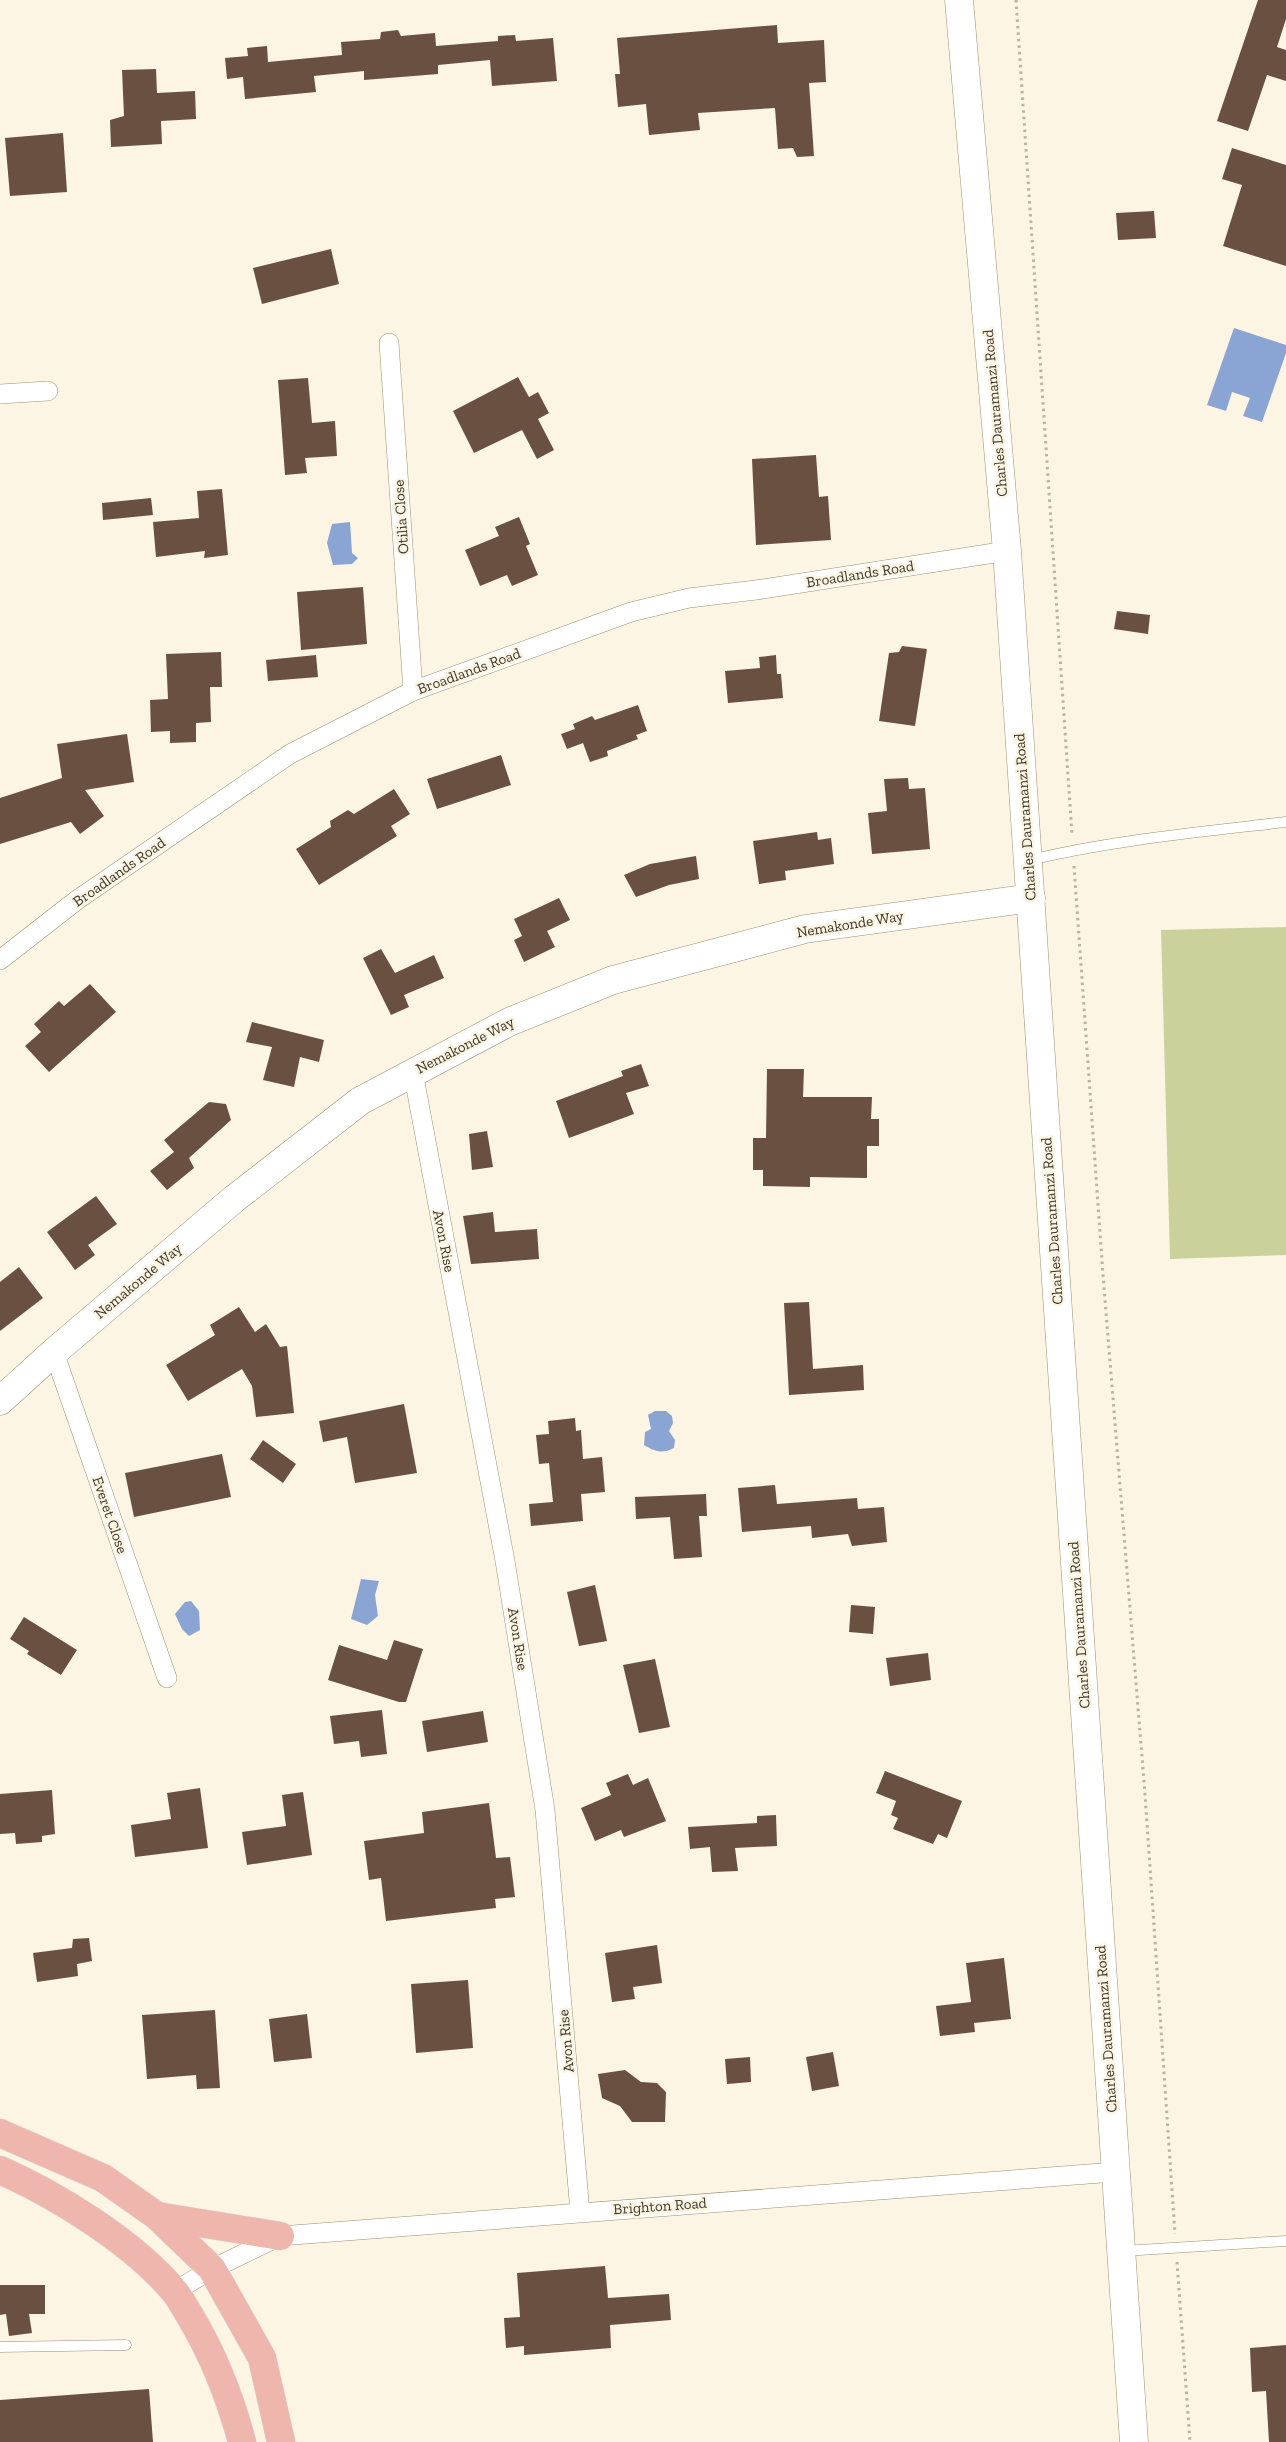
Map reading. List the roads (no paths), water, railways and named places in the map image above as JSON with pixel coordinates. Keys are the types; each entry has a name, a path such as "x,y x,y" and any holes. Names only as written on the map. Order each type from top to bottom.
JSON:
{"highway":[{"path":"0,2133 103,2178 157,2216 212,2269 262,2358 281,2442"},
{"path":"0,2170 23,2180 114,2237 151,2268 174,2291 209,2347 230,2399 242,2442"},
{"path":"157,2216 280,2236"}],"street":[{"name":"Charles Dauramanzi Road","path":"959,0 1006,551 1134,2442"},
{"name":"Otilia Close","path":"389,343 413,691"},
{"path":"0,394 48,391"},
{"name":"Broadlands Road","path":"0,960 77,900 290,754 413,691 631,612 689,598 756,590 1006,551"},
{"name":"Nemakonde Way","path":"0,1401 54,1352 234,1199 360,1101 509,1022 613,980 805,929 1030,898"},
{"name":"Avon Rise","path":"412,1072 505,1561 545,1810 580,2212"},
{"name":"Everet Close","path":"54,1352 166,1678"},
{"name":"Brighton Road","path":"174,2291 212,2269 280,2236 1115,2172"}],"lane":[{"path":"1028,860 1073,850 1158,837 1286,822"},
{"path":"1122,2251 1286,2241"},
{"path":"0,2347 126,2345"}],"water":[{"path":"1234,328 1286,345 1286,353 1262,422 1243,416 1250,398 1232,392 1226,411 1207,405"},
{"path":"350,522 352,553 358,558 352,564 333,565 327,543 332,524"},
{"path":"655,1411 666,1411 672,1416 673,1423 669,1431 675,1440 674,1448 659,1451 644,1445 645,1432 651,1429 648,1415"},
{"path":"361,1579 379,1581 375,1595 378,1616 367,1625 351,1619"},
{"path":"191,1601 199,1611 200,1630 189,1636 182,1629 175,1614 185,1602"}]}
